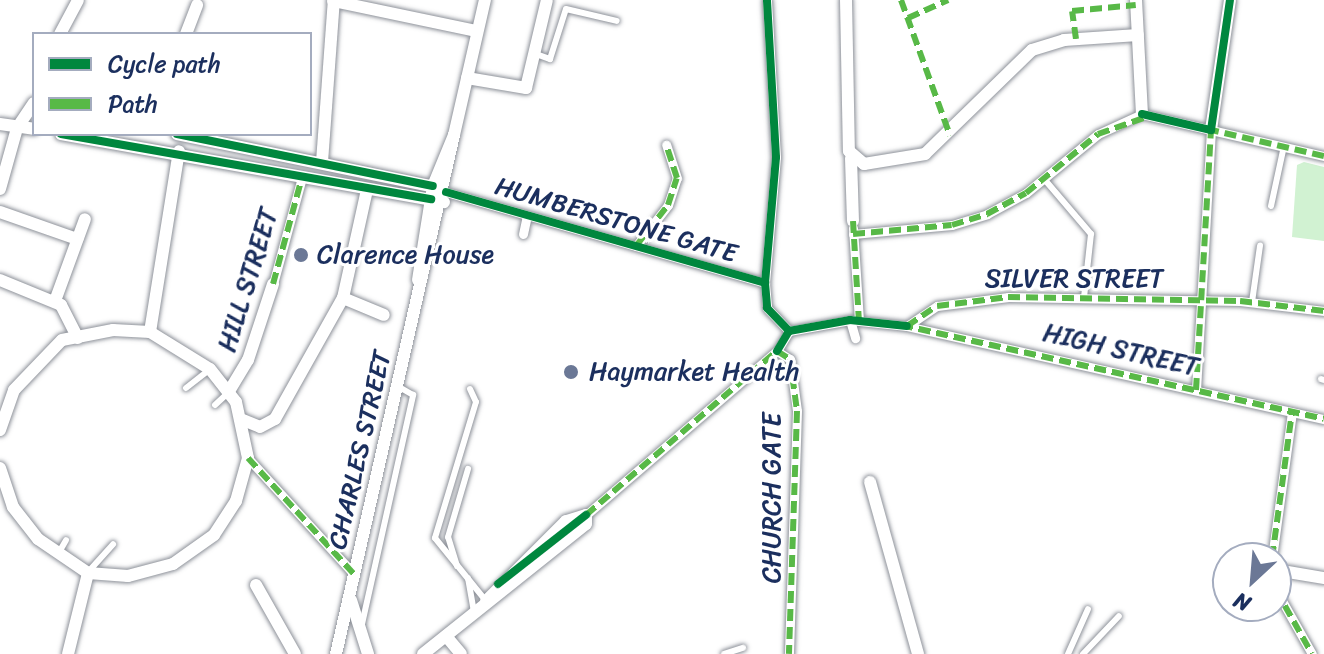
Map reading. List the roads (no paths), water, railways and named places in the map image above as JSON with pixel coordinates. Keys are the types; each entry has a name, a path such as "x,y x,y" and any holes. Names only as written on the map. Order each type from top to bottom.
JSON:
{"street":[{"path":"61,32 78,0"},
{"name":"CHARLES STREET","path":"337,651 485,0"},
{"path":"467,78 513,91 530,82 547,0"},
{"path":"765,283 776,157 767,0"},
{"path":"846,0 855,338"},
{"path":"1136,0 1142,114"},
{"path":"1196,390 1211,130 1231,31 1230,0"},
{"path":"322,162 334,1 477,31"},
{"path":"187,32 197,5"},
{"path":"851,158 871,165 925,154 1032,50 1064,40 1138,35"},
{"path":"0,189 17,128 32,106"},
{"path":"853,227 952,225 1030,197 1078,147 1142,114 1324,156"},
{"path":"0,124 32,129"},
{"name":"HUMBERSTONE GATE","path":"75,136 179,151 367,190 440,194 527,215 765,283 767,308 789,331"},
{"path":"187,136 322,162 440,194"},
{"path":"636,246 668,205 677,178 666,145"},
{"path":"150,332 179,151"},
{"name":"HILL STREET","path":"228,393 248,360 273,284 302,177"},
{"path":"243,420 260,427 275,419 343,298 367,190"},
{"path":"0,212 77,239"},
{"name":"HUMBERSTONE GATE","path":"523,234 527,215"},
{"path":"55,301 85,219"},
{"path":"0,280 55,301 78,338"},
{"name":"SILVER STREET","path":"907,326 937,306 1061,294 1199,303 1252,302 1324,311"},
{"path":"343,298 384,315"},
{"name":"HIGH STREET","path":"789,331 854,321 907,326 1324,419"},
{"path":"423,654 486,601 566,521 586,515 777,351 789,331"},
{"path":"0,430 33,366 62,340 150,332 210,369 243,420 248,458 227,518 195,551 139,575 88,573 58,554 20,518 2,482 0,468"},
{"name":"CHURCH GATE","path":"777,351 790,359 797,411 789,654"},
{"path":"1274,542 1292,412"},
{"path":"248,458 354,574"},
{"path":"870,482 880,529 918,654"},
{"path":"68,654 88,573"},
{"path":"1292,573 1324,578"},
{"path":"256,585 295,654"},
{"name":"CHARLES STREET","path":"350,597 367,653"},
{"path":"1292,618 1312,654"},
{"path":"446,636 461,654"},
{"path":"325,654 337,651"}],"lane":[{"path":"536,54 550,59 566,9 617,21"},
{"path":"1271,206 1284,146"},
{"path":"1045,180 1091,234 1084,297"},
{"path":"1252,302 1260,246"},
{"path":"186,388 210,369"},
{"path":"361,631 413,395 396,385"},
{"path":"470,389 476,402 435,533 454,564 486,601"},
{"path":"215,405 228,393"},
{"path":"454,564 448,537 468,469"},
{"path":"58,554 66,540"},
{"path":"88,573 113,544"},
{"path":"468,578 474,611"},
{"path":"1068,654 1088,609"},
{"path":"1083,654 1119,616"},
{"path":"724,654 743,648"}],"place":[{"name":"Clarence House","path":"301,255"},
{"name":"Haymarket Health","path":"571,372"}]}
